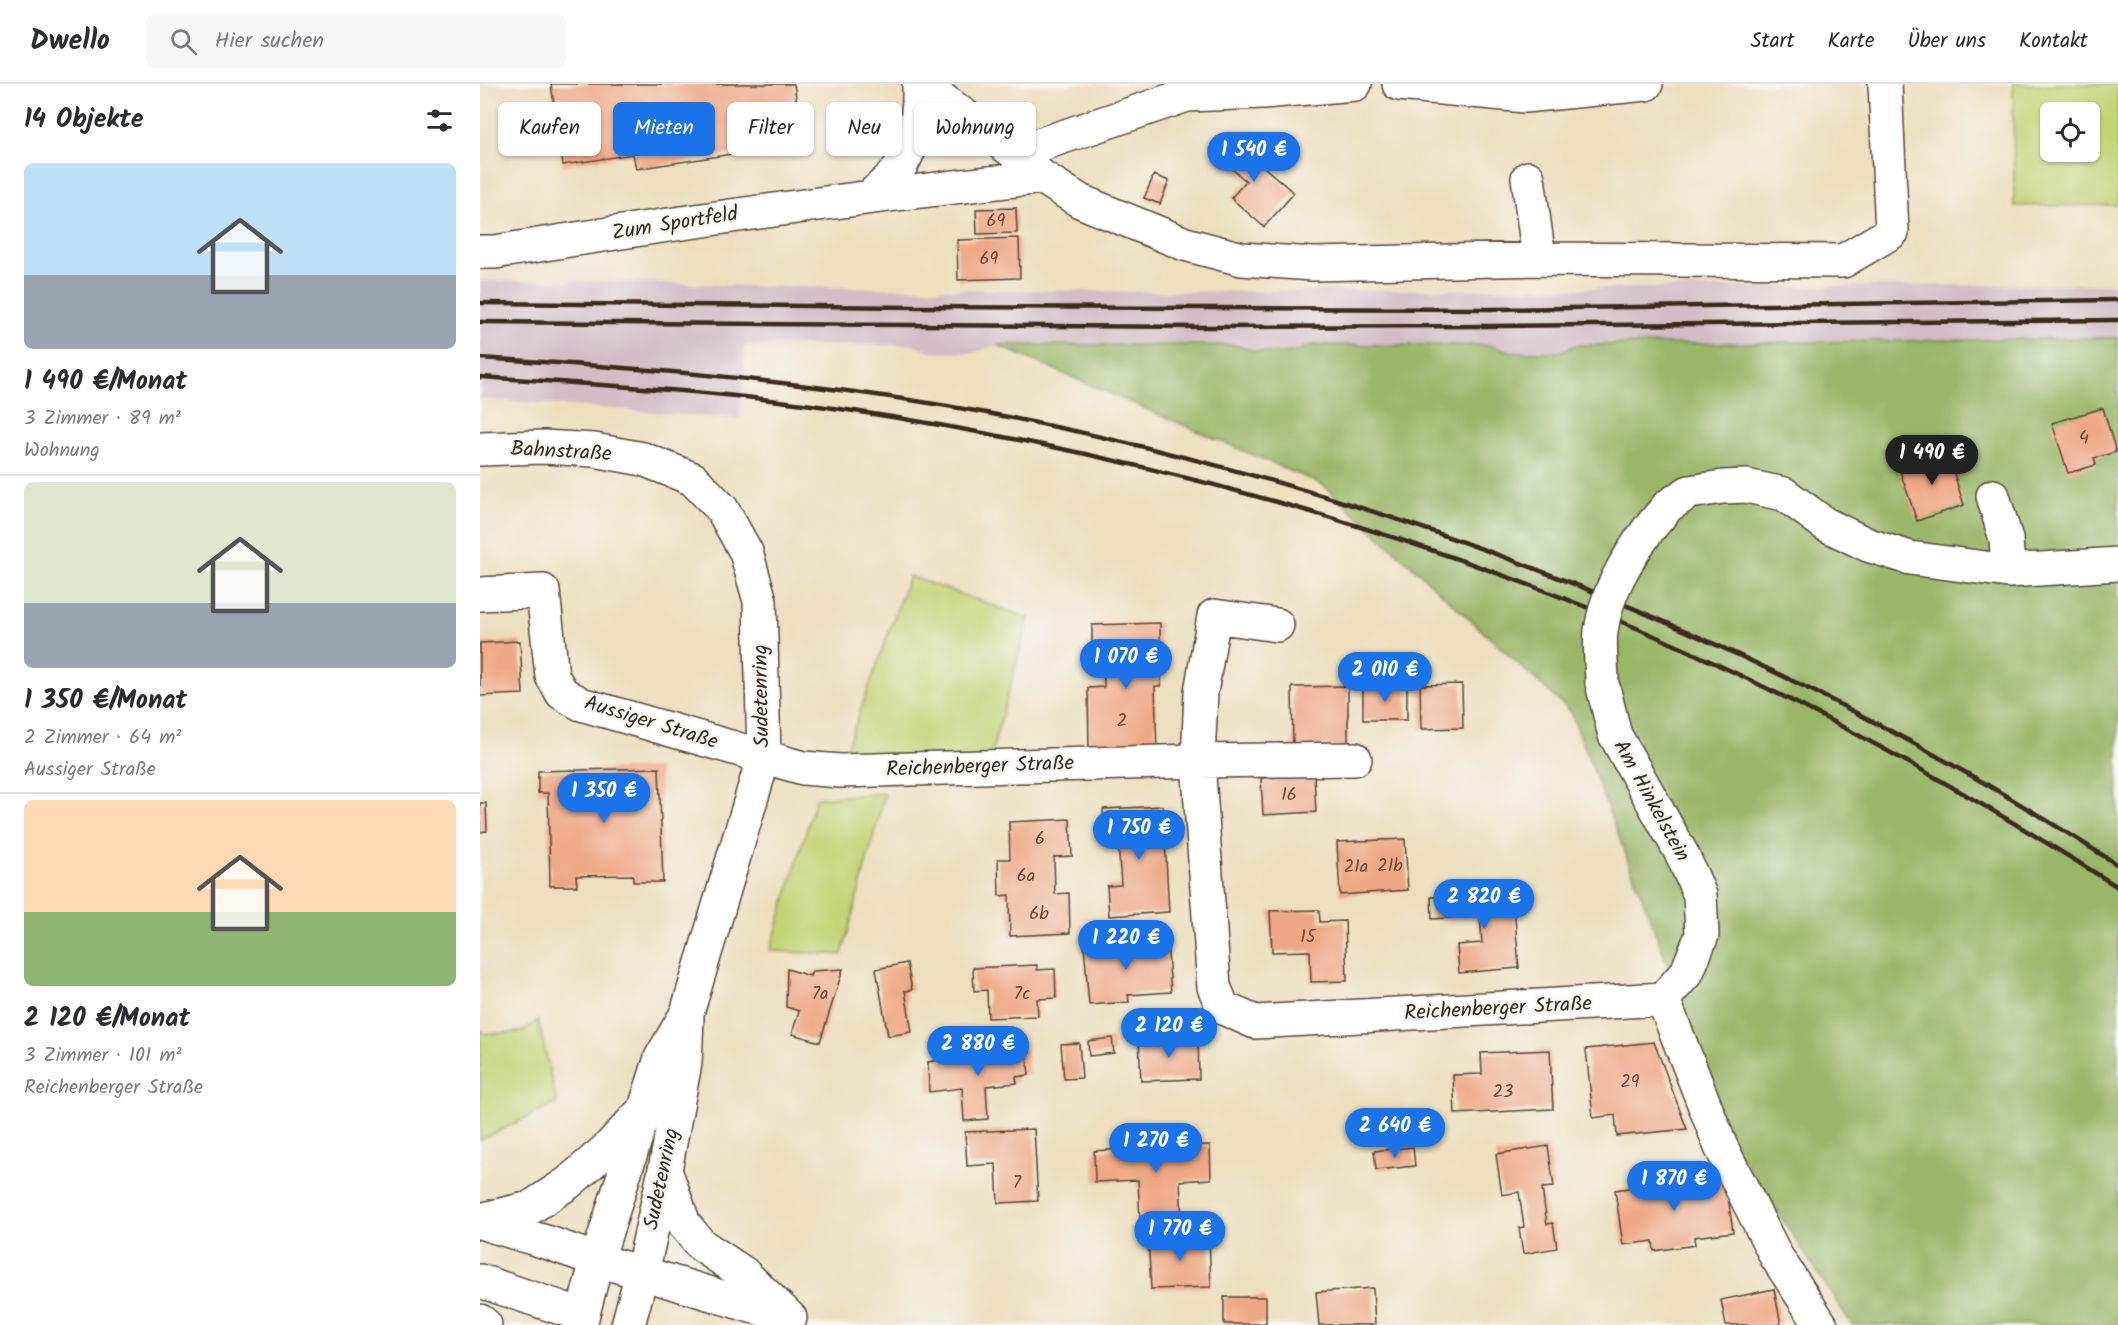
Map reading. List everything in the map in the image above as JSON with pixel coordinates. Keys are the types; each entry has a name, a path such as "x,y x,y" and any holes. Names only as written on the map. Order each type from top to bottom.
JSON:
{"main road":[{"path":"920,84 945,102"},
{"path":"871,196 897,170 909,147 916,128 920,84"},
{"path":"1036,146 1187,95 1263,92 1355,84"},
{"path":"1399,84 1525,96 1646,84"},
{"path":"1018,156 1042,177 1080,201 1185,244 1242,259 1313,264 1539,259 1843,261 1892,232 1885,84"},
{"name":"Zum Sportfeld","path":"480,252 495,252 871,196 1042,177"},
{"path":"1528,178 1539,259"},
{"name":"Bahnstraße","path":"480,449 544,447 594,450 642,459"},
{"name":"Sudetenring","path":"591,1322 597,1260 661,1058 687,1013 764,756 760,601 746,552 722,509 693,479 642,459"},
{"name":"Am Hinkelstein","path":"1663,999 1687,972 1702,935 1700,895 1682,854 1615,735 1602,683 1601,632 1612,590 1622,568 1658,518 1689,492 1723,486 1746,486 1784,494 1825,524 1868,545 1910,558 2008,571 2118,564"},
{"path":"1993,496 2006,539 2008,571"},
{"name":"Aussiger Straße","path":"480,594 543,591 552,676 562,693 581,704 764,756"},
{"name":"Reichenberger Straße","path":"1277,625 1214,616 1201,692 1198,761 1214,987 1223,1008 1255,1022 1663,999"},
{"name":"Reichenberger Straße","path":"764,756 803,768 840,771 1355,759"},
{"path":"1663,999 1721,1147 1776,1256 1821,1325"},
{"name":"Sudetenring","path":"628,1325 665,1170 685,1063 687,1013"},
{"path":"480,1221 530,1208 568,1183 608,1148 644,1109"},
{"path":"665,1170 684,1224 701,1245 743,1273 800,1322"},
{"path":"480,1221 597,1260 800,1322"},
{"path":"480,1281 591,1322"},
{"path":"480,1321 484,1325"}],"shaded area":[{"path":"480,281 1161,292 2118,284 2118,338 1577,345 1559,352 1512,352 1488,345 1313,345 1296,353 1256,353 1235,345 997,345 974,353 934,353 913,345 745,345 740,419 480,399"}],"green space":[{"path":"2013,84 2118,84 2118,205 2014,206"},
{"path":"2118,338 2118,1325 1852,1325 1731,1142 1658,939 1571,712 1323,485 997,345 1235,345 1264,353 1283,353 1312,345 1488,345 1512,352 1559,352 1577,345"},
{"path":"909,576 1029,618 990,758 842,761"},
{"path":"885,793 842,955 770,951 816,798"},
{"path":"538,1020 557,1103 480,1140 480,1030 486,1034 522,1032"}],"building":[{"path":"551,84 794,84 797,102 727,102 727,155 636,169 633,156 715,156 715,102 613,102 613,156 620,156 563,165 562,156 601,156 601,102 554,102"},
{"path":"1227,135 1294,193 1264,227 1231,198 1246,181 1212,152"},
{"path":"1154,175 1169,181 1160,204 1144,198"},
{"path":"1016,208 1017,233 977,234 976,209"},
{"path":"1019,238 1020,278 958,280 957,240"},
{"path":"2103,408 2116,452 2094,458 2096,465 2068,473 2052,423"},
{"path":"1947,452 1964,505 1917,521 1899,468"},
{"path":"1160,623 1161,686 1155,686 1157,753 1089,755 1088,688 1104,687 1103,651 1092,651 1092,625"},
{"path":"520,641 523,694 480,696 480,643"},
{"path":"1462,684 1463,728 1421,729 1420,685"},
{"path":"1348,686 1348,747 1293,748 1292,687"},
{"path":"1363,687 1407,687 1407,720 1363,720"},
{"path":"659,768 663,882 633,882 633,875 576,876 577,886 550,886 548,793 538,793 538,771"},
{"path":"1314,775 1316,812 1263,815 1261,778"},
{"path":"480,803 486,803 487,831 480,832"},
{"path":"1163,806 1169,912 1109,916 1107,886 1121,885 1117,827 1104,828 1103,809"},
{"path":"1070,819 1072,856 1054,857 1055,894 1069,893 1070,933 1010,936 1009,895 999,896 998,859 1010,859 1009,822"},
{"path":"1405,839 1408,890 1340,895 1337,842"},
{"path":"1513,892 1519,968 1459,973 1457,945 1482,943 1480,916 1432,919 1431,897"},
{"path":"1319,910 1320,922 1345,921 1347,981 1311,982 1310,951 1272,952 1270,911"},
{"path":"1167,940 1171,992 1128,995 1129,1002 1089,1005 1084,946"},
{"path":"907,963 912,990 905,991 912,1032 888,1036 876,969"},
{"path":"1037,965 1037,970 1055,969 1056,998 1037,999 1038,1016 988,1018 987,990 974,991 973,968"},
{"path":"787,969 810,976 812,971 843,969 820,1042 792,1034 799,1011 786,1007"},
{"path":"1198,1037 1199,1079 1141,1081 1139,1039"},
{"path":"1112,1038 1114,1053 1089,1056 1088,1041"},
{"path":"1654,1042 1687,1129 1617,1136 1615,1115 1593,1118 1586,1049"},
{"path":"1079,1043 1082,1078 1064,1079 1061,1044"},
{"path":"1026,1048 1029,1075 1016,1077 1017,1083 986,1086 988,1119 964,1121 962,1088 929,1092 928,1062"},
{"path":"1550,1050 1553,1109 1455,1114 1453,1075 1482,1074 1481,1053"},
{"path":"1034,1129 1038,1201 998,1203 996,1164 967,1166 965,1132"},
{"path":"1178,1142 1178,1146 1210,1145 1211,1179 1180,1181 1182,1219 1140,1221 1138,1180 1095,1182 1094,1151 1137,1148 1136,1144"},
{"path":"1548,1146 1554,1187 1542,1188 1547,1224 1553,1223 1557,1248 1523,1254 1519,1228 1524,1227 1519,1192 1502,1195 1496,1154"},
{"path":"1413,1147 1415,1166 1376,1170 1374,1151"},
{"path":"1725,1175 1733,1232 1694,1237 1695,1245 1654,1251 1653,1241 1623,1245 1615,1190"},
{"path":"1209,1235 1211,1287 1151,1289 1148,1238"},
{"path":"1373,1288 1375,1325 1319,1325 1316,1292"},
{"path":"1774,1289 1781,1325 1726,1325 1721,1300"},
{"path":"1224,1297 1266,1297 1266,1324 1224,1324"}],"railway":[{"path":"480,303 1493,309 2118,300"},
{"path":"480,322 1206,327 2118,320"},
{"path":"480,358 745,379 943,405 1155,450 1301,489 1444,535 1584,588 1722,648 1858,714 1989,786 2118,865"},
{"path":"480,377 714,394 807,404 948,426 1041,444 1226,488 1408,542 1586,607 1724,667 1924,771 2118,887"}]}
